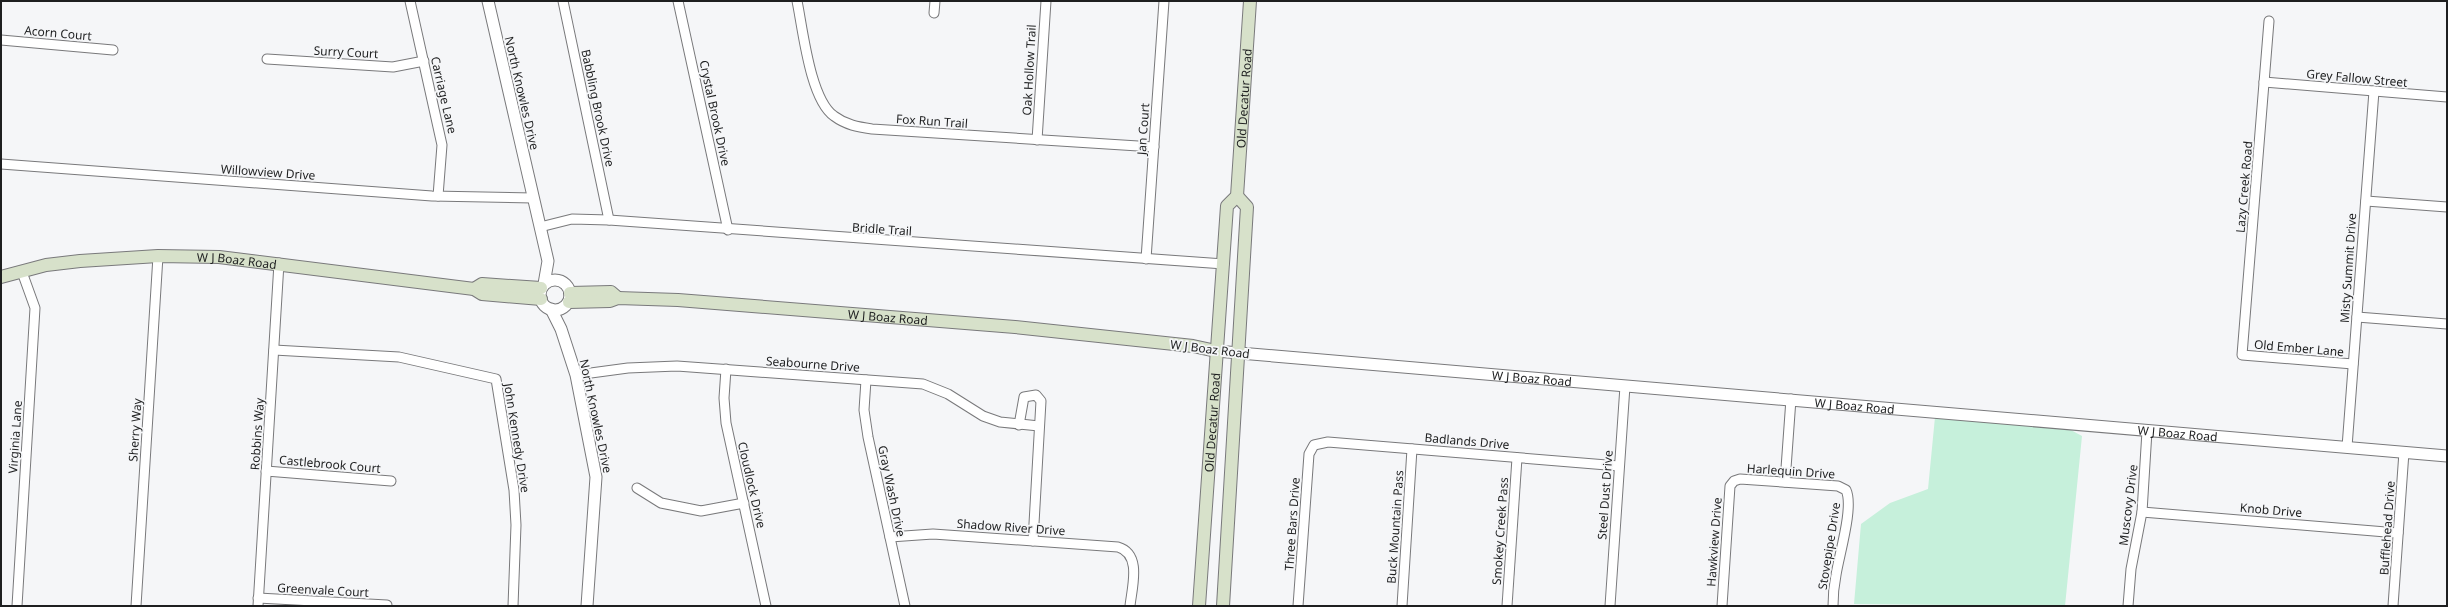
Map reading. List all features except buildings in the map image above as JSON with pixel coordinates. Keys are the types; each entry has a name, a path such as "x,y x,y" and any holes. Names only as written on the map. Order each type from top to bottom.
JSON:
{"main road":[{"name":"Old Decatur Road","path":"1223,606 1237,353 1247,207 1238,196 1250,1"},
{"name":"Old Decatur Road","path":"1199,606 1227,206 1238,196"},
{"name":"W J Boaz Road","path":"1,277 46,266 80,261 158,256 220,256 474,290 482,294 542,290"},
{"name":"W J Boaz Road","path":"568,300 611,292 618,298 678,300 1015,326 1193,346 1216,352"}],"street":[{"name":"Carriage Lane","path":"410,1 442,145 438,196"},
{"name":"North Knowles Drive","path":"488,1 548,261 562,281"},
{"name":"Babbling Brook Drive","path":"563,1 609,220"},
{"name":"Crystal Brook Drive","path":"678,1 728,230"},
{"name":"Fox Run Trail","path":"797,1 818,95 833,115 843,122 872,129 1154,147"},
{"path":"934,12 935,1"},
{"name":"Oak Hollow Trail","path":"1037,140 1046,1"},
{"name":"Jan Court","path":"1146,260 1164,1"},
{"name":"Lazy Creek Road","path":"2242,355 2269,21"},
{"name":"Acorn Court","path":"1,40 113,50"},
{"name":"Surry Court","path":"267,59 393,67 424,61"},
{"name":"Grey Fallow Street","path":"2264,82 2447,97"},
{"name":"Misty Summit Drive","path":"2347,447 2374,91"},
{"name":"Willowview Drive","path":"1,164 438,196 533,198"},
{"path":"2366,200 2447,207"},
{"name":"Bridle Trail","path":"540,227 572,220 609,220 1146,260 1224,264"},
{"name":"Sherry Way","path":"136,606 158,256"},
{"name":"North Knowles Drive","path":"542,290 548,261"},
{"name":"Robbins Way","path":"258,602 279,263"},
{"name":"Virginia Lane","path":"17,606 35,308 22,272"},
{"path":"561,329 568,300 562,281 553,280 542,290 543,303 551,309 562,308 568,300"},
{"name":"North Knowles Drive","path":"551,309 561,329 576,375 596,477 588,606"},
{"path":"2357,317 2447,324"},
{"name":"John Kennedy Drive","path":"274,350 399,357 496,379 514,490 516,525 513,606"},
{"name":"W J Boaz Road","path":"1216,352 1791,399 2447,456"},
{"name":"Old Ember Lane","path":"2242,355 2353,364"},
{"name":"Seabourne Drive","path":"576,375 654,366 726,369 923,384 948,394 983,416 1019,425 1039,426"},
{"name":"Cloudlock Drive","path":"726,369 724,409 766,606"},
{"name":"Gray Wash Drive","path":"866,380 864,401 867,426 905,606"},
{"name":"Steel Dust Drive","path":"1610,606 1625,386"},
{"path":"1019,425 1024,397 1031,394 1036,395 1041,401 1033,541"},
{"path":"1785,482 1791,399"},
{"name":"Muscovy Drive","path":"2128,606 2132,563 2139,535 2142,512 2148,431"},
{"name":"Badlands Drive","path":"1314,445 1328,442 1619,466"},
{"name":"Three Bars Drive","path":"1298,606 1309,458 1314,445"},
{"name":"Buck Mountain Pass","path":"1402,606 1412,449"},
{"name":"Bufflehead Drive","path":"2393,606 2404,452"},
{"name":"Smokey Creek Pass","path":"1507,606 1517,458"},
{"name":"Castlebrook Court","path":"266,471 391,481"},
{"name":"Harlequin Drive","path":"1734,481 1785,482 1838,486 1846,490"},
{"name":"Hawkview Drive","path":"1722,606 1730,486 1734,481"},
{"path":"637,488 661,503 701,511 744,503"},
{"name":"Stovepipe Drive","path":"1833,606 1835,577 1846,521 1848,498 1846,490"},
{"name":"Knob Drive","path":"2142,512 2398,533"},
{"name":"Shadow River Drive","path":"890,537 922,533 1118,547 1129,553 1133,566 1130,606"},
{"name":"Greenvale Court","path":"258,602 387,605"}],"green space":[{"path":"1935,417 2069,429 2082,436 2065,606 1854,604 1861,524 1890,503 1928,489"}]}
